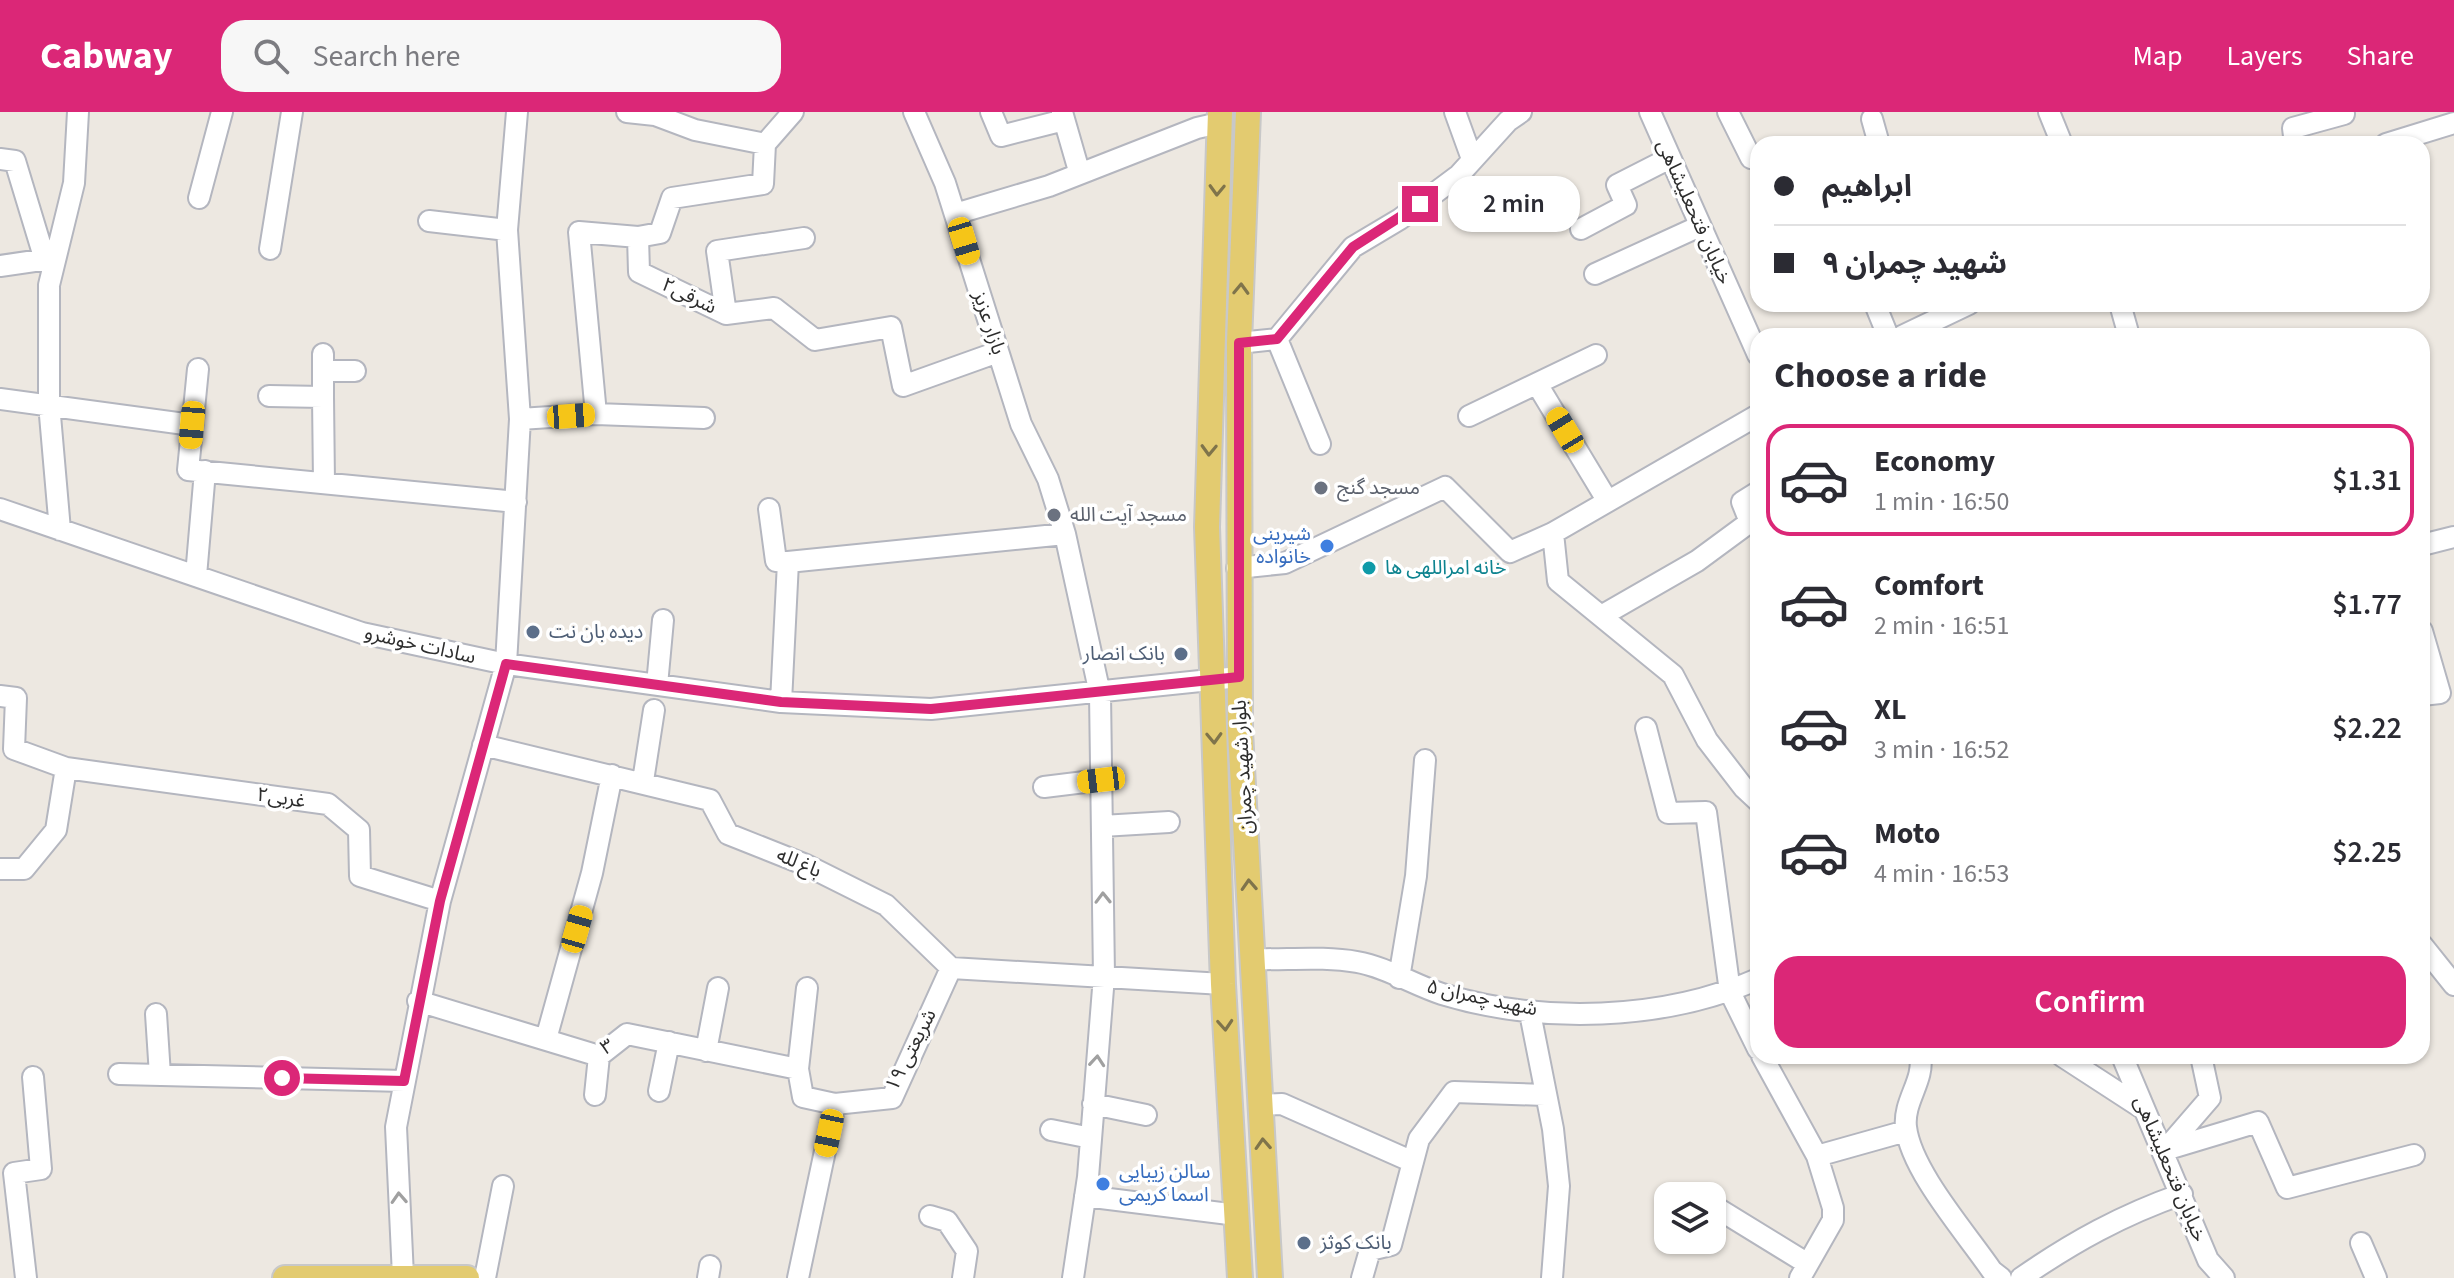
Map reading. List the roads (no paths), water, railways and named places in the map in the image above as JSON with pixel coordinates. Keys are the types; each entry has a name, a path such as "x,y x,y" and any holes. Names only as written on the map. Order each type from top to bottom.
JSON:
{"main road":[{"path":"1206,119 1248,119"},
{"name":"بلوار شهید چمران","path":"1206,119 1207,527 1223,984 1240,1278"},
{"name":"بلوار شهید چمران","path":"1248,119 1239,343 1239,677 1270,1278"},
{"path":"1237,1205 1266,1197"},
{"path":"285,1278 459,1277"}],"street":[{"path":"60,530 49,404 50,259 74,183 78,112"},
{"path":"199,198 222,112"},
{"path":"270,249 292,112"},
{"path":"403,1276 396,1127 418,1001 440,901 506,664 520,419 507,230 517,112"},
{"path":"627,112 655,115 695,130 765,144"},
{"path":"596,414 579,232 638,237 660,233 672,198 763,184 765,144 793,112"},
{"name":"بازار عزیز","path":"914,112 955,214 1021,424 1048,479 1065,534 1100,694 1104,976 1091,1138 1073,1278"},
{"path":"991,112 1001,136 1063,116 1079,171"},
{"path":"1455,112 1472,159"},
{"path":"1239,343 1277,339 1353,247 1400,219 1459,175 1508,121 1521,112"},
{"name":"خیابان فتحعلیشاهی","path":"1650,112 1750,337"},
{"path":"1728,112 1750,156"},
{"path":"2049,112 2059,136"},
{"path":"2294,136 2293,128 2344,114"},
{"path":"955,214 1049,186 1206,119"},
{"path":"1872,119 1877,136"},
{"path":"2408,136 2452,120"},
{"path":"1581,229 1626,205 1617,185 1670,158"},
{"path":"0,159 15,161 50,259"},
{"path":"429,221 507,230"},
{"path":"1595,274 1700,226"},
{"name":"شرقی۲","path":"638,237 639,272 726,314 774,308 815,340 891,327 903,386 998,352"},
{"path":"726,314 717,251 804,238"},
{"path":"0,266 50,259"},
{"path":"1919,328 1952,312"},
{"path":"1277,339 1320,444"},
{"path":"1469,416 1596,355"},
{"path":"324,483 323,363 355,371"},
{"path":"198,369 188,470 516,502"},
{"path":"1537,384 1607,500"},
{"path":"269,396 323,397"},
{"path":"0,399 192,425"},
{"path":"520,419 596,414 704,418"},
{"path":"1237,568 1285,563 1445,487 1510,552 1553,533 1750,420"},
{"path":"196,576 205,471"},
{"path":"1603,615 1697,561 1750,522 1742,502 1750,497"},
{"name":"سادات خوشرو","path":"0,509 362,633 506,664 781,702 931,709 1100,694 1239,677"},
{"path":"769,509 776,561 1065,534"},
{"path":"1553,533 1558,581 1673,675 1707,740 1750,794"},
{"path":"2430,543 2454,537"},
{"path":"781,702 788,562"},
{"path":"657,685 663,620"},
{"path":"2430,659 2440,693 2430,694"},
{"path":"0,696 16,698 14,749 66,768 56,830 24,869 0,869"},
{"path":"643,781 654,710"},
{"path":"1646,728 1668,813 1706,812 1730,992 1750,1033"},
{"name":"باغ لله","path":"483,745 643,781 710,800 728,834 806,865 886,905 951,968"},
{"path":"1399,978 1416,876 1425,760"},
{"name":"غربی۲","path":"66,768 328,804 359,830 360,876 440,901"},
{"path":"546,1039 592,873 612,775"},
{"path":"1044,787 1101,780"},
{"path":"1102,826 1169,822"},
{"path":"2430,955 2454,985"},
{"name":"شهید چمران ۵","path":"1254,959 1357,962 1443,994 1530,1013 1652,1009 1730,992 1750,983"},
{"path":"951,968 1223,984"},
{"name":"شریعتی ۱۹","path":"835,1104 892,1098 951,968"},
{"path":"706,1051 718,988"},
{"path":"798,1278 835,1104 803,1097 798,1069 807,988"},
{"name":"۳","path":"418,1001 599,1056 627,1034 798,1069"},
{"path":"1530,1013 1559,1186 1552,1278"},
{"path":"156,1014 160,1075"},
{"path":"659,1091 669,1042"},
{"path":"595,1095 599,1056"},
{"path":"1726,1215 1804,1271 1833,1220 1833,1208 1817,1156 1766,1064"},
{"path":"1921,1064 1905,1108 1906,1131 1922,1168 1992,1271 2001,1278"},
{"path":"2074,1064 2142,1108"},
{"name":"خیابان فتحعلیشاهی","path":"2125,1064 2142,1108 2165,1150 2208,1260 2224,1278"},
{"path":"2165,1150 2210,1098 2203,1064"},
{"path":"119,1074 404,1081"},
{"path":"26,1278 14,1173 41,1169 33,1077"},
{"path":"1362,1278 1370,1250 1391,1245 1419,1139 1454,1092 1545,1095"},
{"path":"1093,1104 1146,1115"},
{"path":"1261,1105 1282,1104 1413,1162"},
{"path":"2165,1150 2258,1122 2287,1188 2414,1155"},
{"path":"1051,1130 1091,1138"},
{"path":"1817,1156 1906,1131"},
{"path":"485,1278 503,1186"},
{"path":"2021,1278 2081,1236 2139,1209 2182,1194"},
{"path":"1085,1196 1237,1205"},
{"path":"930,1216 947,1221 967,1251 963,1278"},
{"path":"2361,1243 2376,1278"}],"place":[{"name":"مسجد گنج","path":"1321,488"},
{"name":"مسجد آیت الله","path":"1054,515"},
{"name":"شیرینی خانواده","path":"1327,546"},
{"name":"خانه امراللهی ها","path":"1369,568"},
{"name":"دیده بان نت","path":"533,632"},
{"name":"بانک انصار","path":"1181,654"},
{"name":"سالن زیبایی اسما کریمی","path":"1103,1184"},
{"name":"بانک کوثز","path":"1304,1243"}]}
